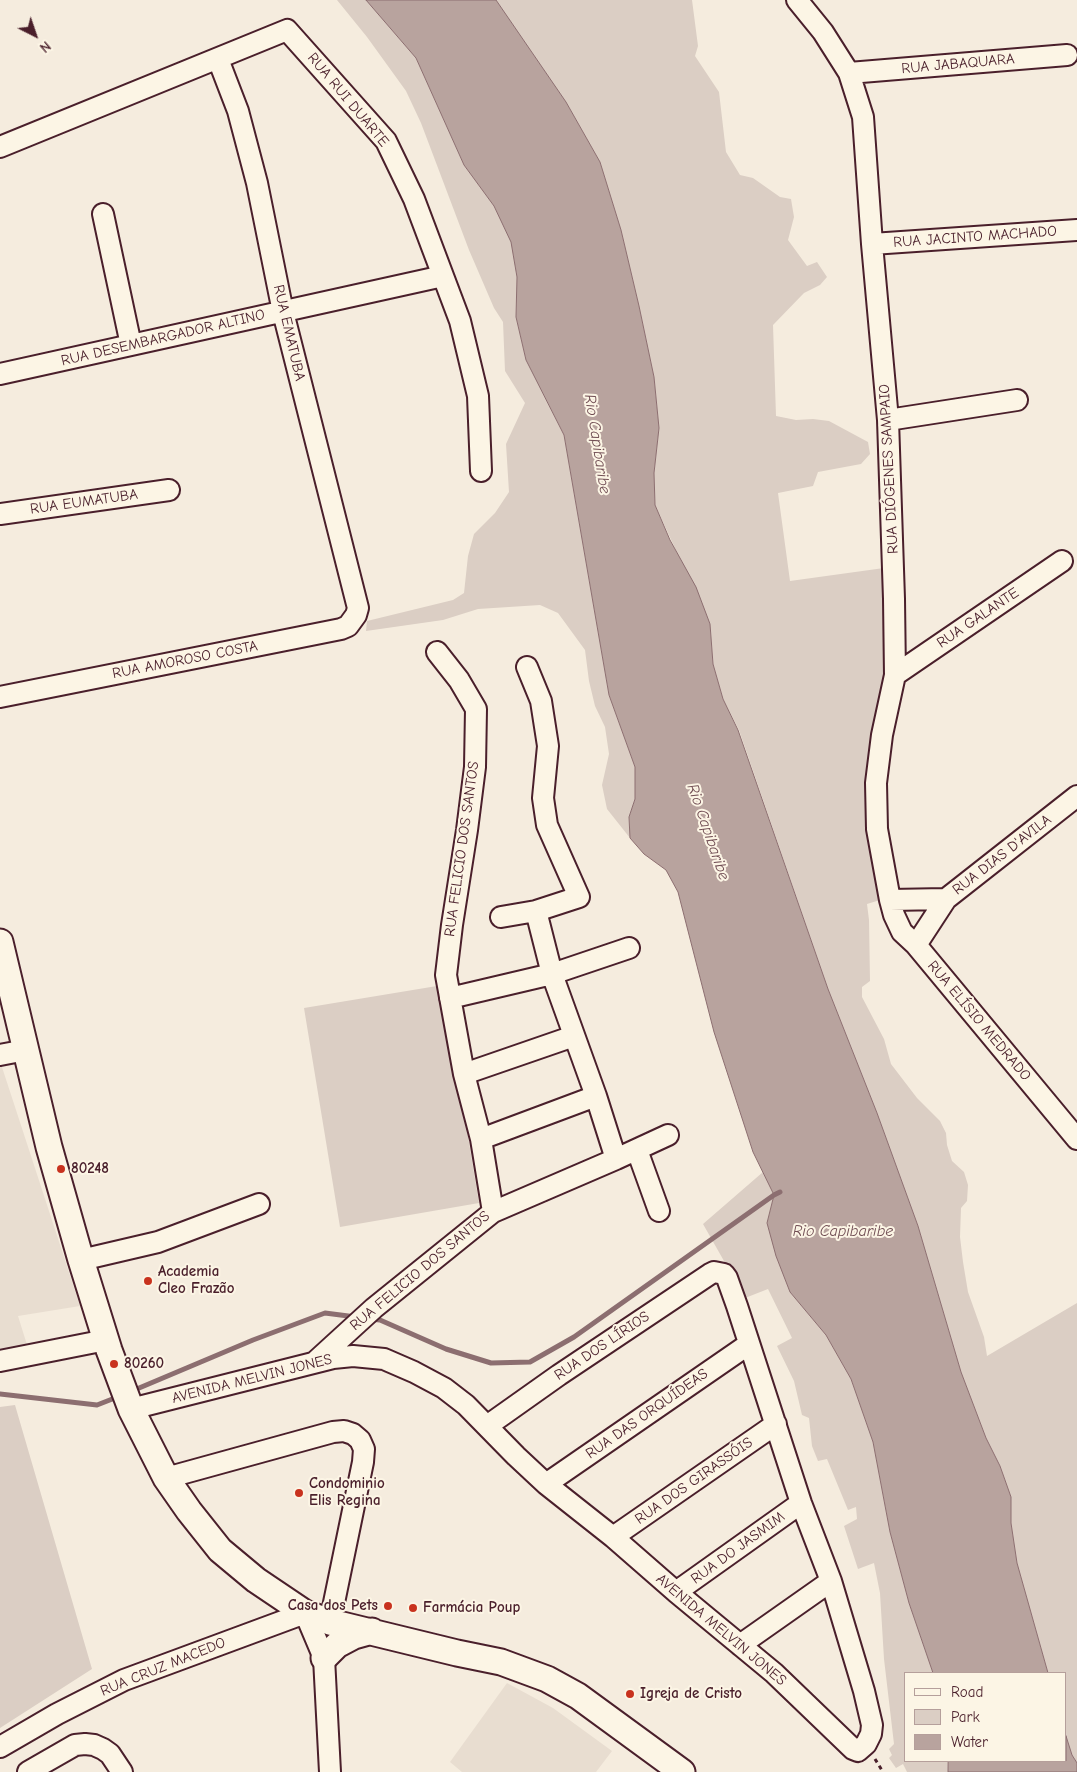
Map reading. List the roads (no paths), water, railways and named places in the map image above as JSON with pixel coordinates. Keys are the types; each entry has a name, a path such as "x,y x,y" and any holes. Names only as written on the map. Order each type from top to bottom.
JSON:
{"main road":[{"path":"0,942 49,1147 81,1260 127,1399 166,1478 220,1550 256,1580 305,1613 330,1622 501,1662 547,1680 578,1696 682,1772"},
{"path":"324,1658 337,1645 354,1636 372,1632"}],"street":[{"name":"RUA DIÓGENES SAMPAIO","path":"797,0 823,32 849,73 863,117 888,420 895,675 882,735 876,783 877,829 890,900"},
{"name":"RUA RUI DUARTE","path":"0,147 287,30 386,141 414,199 460,321 478,396 481,472"},
{"name":"RUA JABAQUARA","path":"849,73 1067,55"},
{"name":"RUA EMATUBA","path":"218,59 238,111 257,183 283,312 358,608"},
{"path":"103,214 132,345"},
{"name":"RUA JACINTO MACHADO","path":"872,244 1077,230"},
{"name":"RUA DESEMBARGADOR ALTINO","path":"0,374 442,276"},
{"path":"888,420 1016,400"},
{"name":"RUA EUMATUBA","path":"0,514 169,490"},
{"name":"RUA GALANTE","path":"895,675 1062,561"},
{"name":"RUA AMOROSO COSTA","path":"0,697 341,629 353,621 358,608"},
{"name":"RUA FELICIO DOS SANTOS","path":"316,1361 374,1308 493,1212 481,1139 464,1074 446,975 468,830 475,767 476,708 459,680 437,652"},
{"path":"501,917 536,911 579,897 547,825 543,798 548,746 541,701 526,668"},
{"name":"RUA DIAS D'AVILA","path":"916,945 946,899 1077,796"},
{"path":"890,900 946,899"},
{"name":"RUA ELÍSIO MEDRADO","path":"890,900 894,915 902,932 916,945 1077,1139"},
{"path":"536,911 552,974 596,1096 616,1159"},
{"path":"450,998 552,974 629,948"},
{"path":"464,1074 574,1036"},
{"path":"0,1055 26,1050"},
{"path":"481,1139 596,1096"},
{"path":"493,1212 668,1135"},
{"path":"637,1150 659,1211"},
{"path":"81,1260 158,1242 259,1204"},
{"name":"RUA DOS LÍRIOS","path":"487,1426 702,1279 714,1272 719,1272"},
{"name":"AVENIDA MELVIN JONES","path":"127,1399 316,1361 353,1356 384,1359 414,1372 444,1388 466,1405 546,1484 740,1645 786,1685 853,1749 856,1751 860,1750 866,1744 871,1734 872,1725 864,1691 831,1581 801,1503 727,1278 719,1272"},
{"path":"0,1361 106,1340"},
{"name":"RUA DAS ORQUÍDEAS","path":"546,1484 749,1344"},
{"name":"RUA DOS GIRASSÓIS","path":"612,1537 776,1424"},
{"path":"166,1478 333,1432 344,1431 353,1434 360,1440 364,1449 362,1462 330,1622"},
{"name":"RUA DO JASMIM","path":"676,1592 801,1503"},
{"path":"740,1645 831,1581"},
{"path":"305,1613 324,1658 330,1772"},
{"name":"RUA CRUZ MACEDO","path":"0,1747 57,1714 124,1680 305,1613"},
{"path":"28,1772 75,1745 84,1744 94,1745 110,1754 122,1772"}],"water":[{"name":"Rio Capibaribe","path":"366,0 496,0 566,102 600,162 621,230 654,377 659,428 654,473 655,505 670,540 696,587 710,624 713,664 723,699 738,730 828,989 877,1113 918,1226 961,1372 1011,1497 1011,1523 1017,1563 1048,1672 933,1672 909,1603 890,1532 873,1442 851,1379 826,1335 790,1292 776,1256 767,1223 774,1195 753,1152 714,1032 678,892 666,870 644,854 630,838 629,817 635,799 635,767 609,695 564,435 526,360 516,317 517,277 511,242 494,206 464,165 416,58"},
{"path":"1067,1739 1072,1755 1077,1763 1077,1772 948,1772 948,1762 1067,1762"}],"waterway":[{"path":"369,1319 380,1320 446,1349 491,1363 530,1362 574,1337 780,1192"},
{"path":"132,1391 253,1340 325,1313 356,1317"},
{"path":"0,1394 97,1405 120,1396"}],"place":[{"name":"80248","path":"61,1169"},
{"name":"Academia Cleo Frazão","path":"148,1281"},
{"name":"80260","path":"114,1364"},
{"name":"Condominio Elis Regina","path":"299,1493"},
{"name":"Casa dos Pets","path":"388,1606"},
{"name":"Farmácia Poup","path":"413,1608"},
{"name":"Igreja de Cristo","path":"630,1694"}]}
